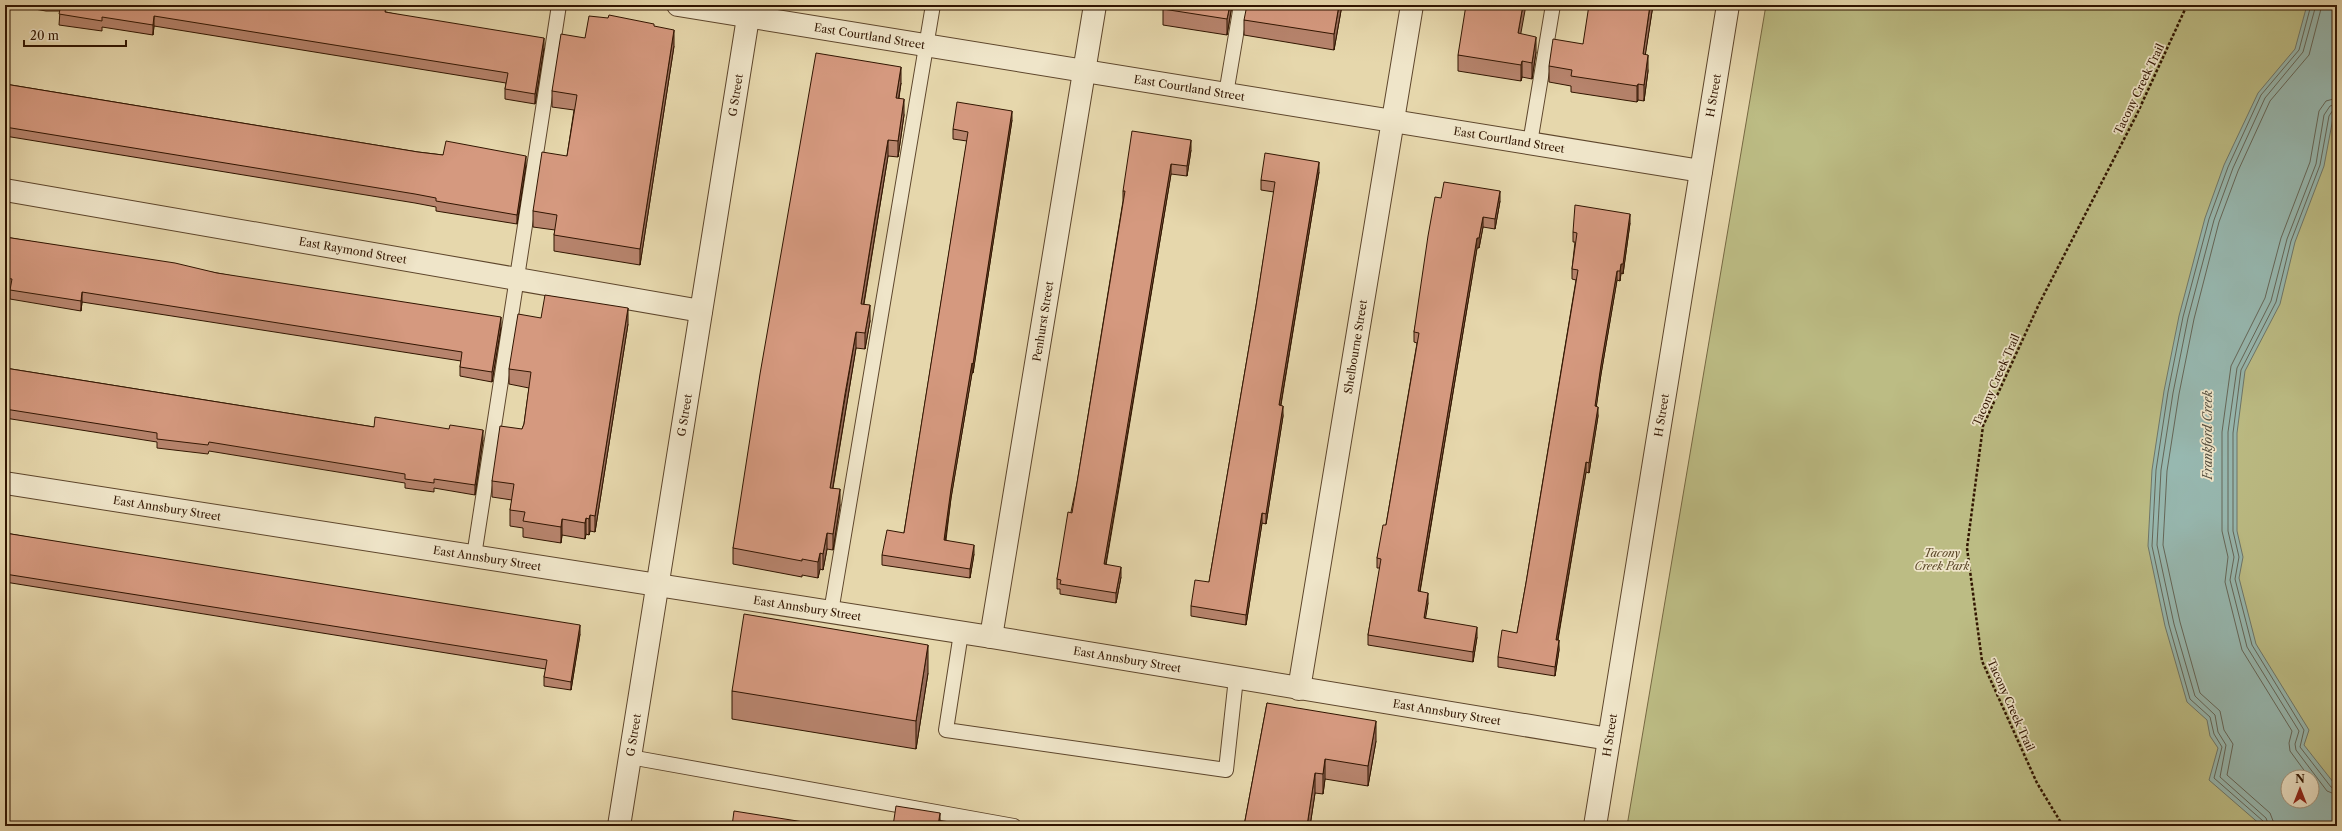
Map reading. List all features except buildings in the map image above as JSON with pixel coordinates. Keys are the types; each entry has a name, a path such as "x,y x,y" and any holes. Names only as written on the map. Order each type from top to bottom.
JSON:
{"street":[{"name":"East Courtland Street","path":"678,5 749,11 1084,71 1701,171"},
{"name":"Penhurst Street","path":"991,637 1095,5"},
{"name":"Shelbourne Street","path":"1299,689 1412,5"},
{"name":"H Street","path":"1595,826 1728,5"},
{"name":"G Street","path":"619,826 659,585 749,11"},
{"name":"East Raymond Street","path":"5,190 701,311"},
{"name":"East Annsbury Street","path":"5,483 991,637 1609,739"}],"lane":[{"path":"474,556 559,5"},
{"path":"831,612 933,5"},
{"path":"1226,94 1241,5"},
{"path":"1530,143 1553,5"},
{"path":"962,633 946,730 1226,770 1236,678"},
{"path":"630,756 1014,826"}],"path":[{"name":"Tacony Creek Trail","path":"2063,826 2037,783 1982,661 1967,548 1983,426 2039,304 2137,114 2187,5"}],"green space":[{"name":"Tacony Creek Park","path":"1766,5 2337,5 2337,826 1627,826"}],"water":[{"name":"Frankford Creek","path":"2307,5 2337,5 2337,111 2333,118 2324,166 2295,242 2280,304 2245,371 2237,433 2237,531 2243,557 2239,578 2256,644 2309,730 2304,745 2337,787 2337,826 2262,826 2209,780 2218,748 2210,736 2207,720 2187,702 2165,626 2148,546 2152,470 2164,391 2179,316 2205,218 2224,165 2258,93 2295,49"}]}
